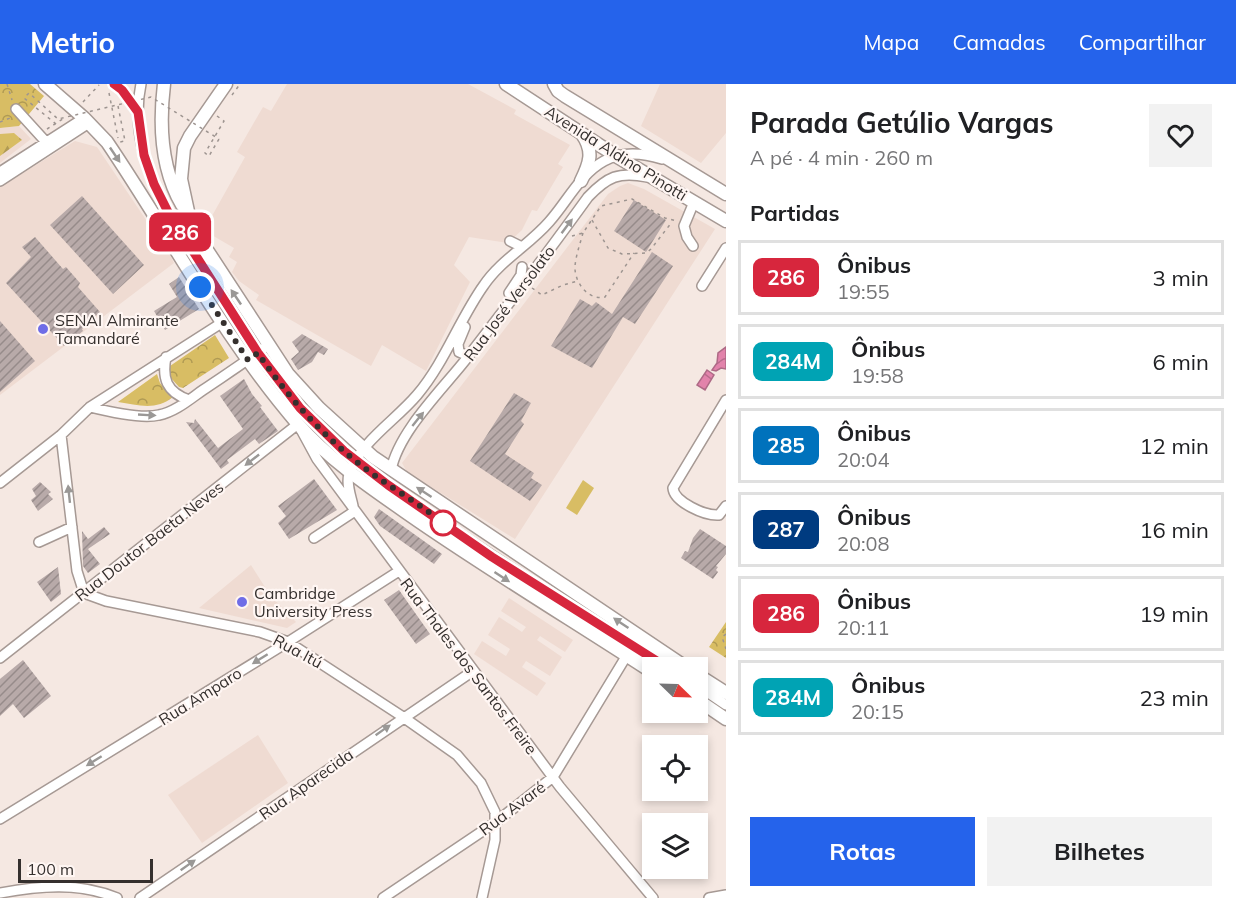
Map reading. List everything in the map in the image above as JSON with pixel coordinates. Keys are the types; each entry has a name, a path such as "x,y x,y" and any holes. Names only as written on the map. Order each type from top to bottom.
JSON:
{"main road":[{"path":"45,84 87,120 107,142 222,322 253,356 298,424 498,575 642,665"},
{"path":"164,84 161,116 166,160 173,188 224,278 268,345 303,391 364,450 391,470 671,657"},
{"path":"189,216 181,179 184,148 226,84"},
{"name":"Avenida Aldino Pinotti","path":"506,84 616,156 726,221"},
{"name":"Avenida Aldino Pinotti","path":"554,84 565,96 726,194"},
{"path":"581,133 590,147 590,157 581,181"},
{"path":"708,681 726,693"},
{"path":"708,707 726,719"}],"street":[{"path":"141,84 138,112 144,155 160,199 253,356 353,467 651,657"},
{"path":"111,88 122,90 138,112"},
{"path":"15,109 46,142"},
{"path":"0,172 46,142 87,120"},
{"path":"0,181 87,120"},
{"name":"Rua José Versolato","path":"353,467 372,439 405,409 427,383 487,281 550,222 581,181 599,164 616,156 644,154 673,162"},
{"name":"Rua José Versolato","path":"391,470 394,457 405,436 588,197 602,183 621,175 654,179"},
{"path":"693,246 684,226 694,202"},
{"path":"510,241 522,248"},
{"path":"702,286 726,248"},
{"path":"510,258 532,273"},
{"path":"498,317 502,304 521,274 522,267"},
{"path":"468,356 459,352 458,348 470,317 472,305"},
{"path":"0,483 61,435 90,407 222,322"},
{"path":"90,407 110,412 158,415 189,400 268,345"},
{"path":"166,357 164,372 167,383 177,394 189,400"},
{"path":"726,400 673,488 673,493 677,497 696,509 712,515 719,515 726,506"},
{"name":"Rua Thales dos Santos Freire","path":"298,424 317,459 473,671 553,777 653,898"},
{"name":"Rua Doutor Baeta Neves","path":"0,658 298,424"},
{"path":"61,435 77,571 84,593"},
{"path":"314,538 355,511 348,484 353,467"},
{"path":"39,542 72,527"},
{"name":"Rua Amparo","path":"0,819 399,571"},
{"name":"Rua Itú","path":"84,593 106,601 260,632 288,642 457,755 470,768 495,812 495,840 482,898"},
{"name":"Rua Avaré","path":"383,898 496,822 553,777 627,655"},
{"name":"Rua Aparecida","path":"140,898 473,671"},
{"path":"708,693 726,705"},
{"path":"0,893 55,886 86,889 117,898"},
{"path":"709,898 726,894"}],"path":[{"path":"0,122 12,116 15,109 7,84"},
{"path":"228,100 240,84"},
{"path":"111,88 119,142 125,141 118,105"},
{"path":"56,124 24,98 29,93 58,119 151,97 219,140 209,156 205,153 213,139 224,121 216,117 222,108"},
{"path":"634,253 604,297 598,298 586,292 575,269 583,233 601,206 632,199 672,221 685,221"},
{"path":"592,220 608,248 622,254 646,253 672,221"},
{"path":"571,236 583,233"},
{"path":"525,282 542,296 563,285 579,281"},
{"path":"726,634 722,637 726,649"}],"shaded area":[{"path":"287,84 468,84 516,110 514,114 570,145 558,164 563,167 537,211 532,210 522,230 508,243 469,237 454,265 470,282 426,371 382,345 371,366 256,300 259,295 239,281 232,272 237,262 229,257 234,248 210,234 214,226 208,223 245,157 237,152 263,107 271,111"},
{"path":"660,84 726,84 726,133 701,163 641,126"},
{"path":"19,126 31,139 0,163 0,128"},
{"name":"SENAI Almirante Tamandaré","path":"75,141 97,147 174,263 0,395 0,187"},
{"path":"628,183 644,189 715,229 515,539 407,472 402,463 608,194"},
{"name":"Cambridge University Press","path":"251,565 270,595 296,622 287,628 199,608"},
{"path":"509,598 573,640 565,652 540,636 537,640 562,657 550,676 526,661 522,667 546,683 537,696 474,654 482,641 506,656 510,649 488,635 499,617 522,632 526,627 501,611"},
{"path":"258,735 288,783 202,843 168,795"}],"green space":[{"path":"0,84 30,84 44,96 19,126 0,128"},
{"path":"14,133 22,140 0,156 0,134"},
{"path":"215,335 229,358 183,388 179,387 170,377 170,366"},
{"path":"157,374 160,383 173,397 153,406 118,402"},
{"path":"583,480 594,488 577,515 566,508"},
{"path":"726,622 726,658 709,647"}],"water":[{"path":"726,347 726,369 712,370 717,363 718,353"},
{"path":"707,370 714,375 705,390 697,385"}],"building":[{"path":"82,196 144,265 113,294 50,225"},
{"path":"634,200 666,220 646,252 614,231"},
{"path":"35,237 63,269 66,267 80,283 78,287 100,312 82,329 83,331 64,346 6,283 31,257 22,247"},
{"path":"652,252 673,266 635,324 623,317 592,368 551,346 580,299 592,306 596,302 612,314"},
{"path":"179,277 199,309 165,330 154,311 177,297 169,284"},
{"path":"0,321 35,361 0,392"},
{"path":"302,334 328,349 324,355 318,352 312,362 298,370 291,359 299,352 292,342"},
{"path":"244,379 262,406 260,407 278,431 259,444 255,439 227,460 229,463 221,469 186,422 194,423 195,419 218,448 243,429 220,396"},
{"path":"514,393 531,403 521,421 524,424 505,454 534,473 531,478 542,485 530,501 470,461"},
{"path":"314,479 337,510 289,539 278,523 286,516 278,506"},
{"path":"40,482 51,492 48,494 53,499 38,511 31,500 36,496 32,489"},
{"path":"379,509 442,554 434,564 380,526 374,517"},
{"path":"104,527 110,534 88,549 100,564 88,573 83,566 82,531 88,539"},
{"path":"700,529 726,546 726,554 716,566 718,572 713,579 681,558 685,551 688,552 693,538"},
{"path":"58,567 61,594 51,602 37,582"},
{"path":"399,590 430,634 416,644 384,600"},
{"path":"23,660 51,696 24,718 13,704 0,716 0,679"}],"bus line":[{"name":"286","path":"114,84 122,90 138,112 144,155 160,199 258,353 300,408 356,462 388,485 492,557 651,657"}],"place":[{"name":"SENAI Almirante Tamandaré","path":"43,329"},
{"name":"Cambridge University Press","path":"242,602"}],"route":[{"path":"200,287 248,360 258,353 300,408 328,437 356,462 443,523"}]}
